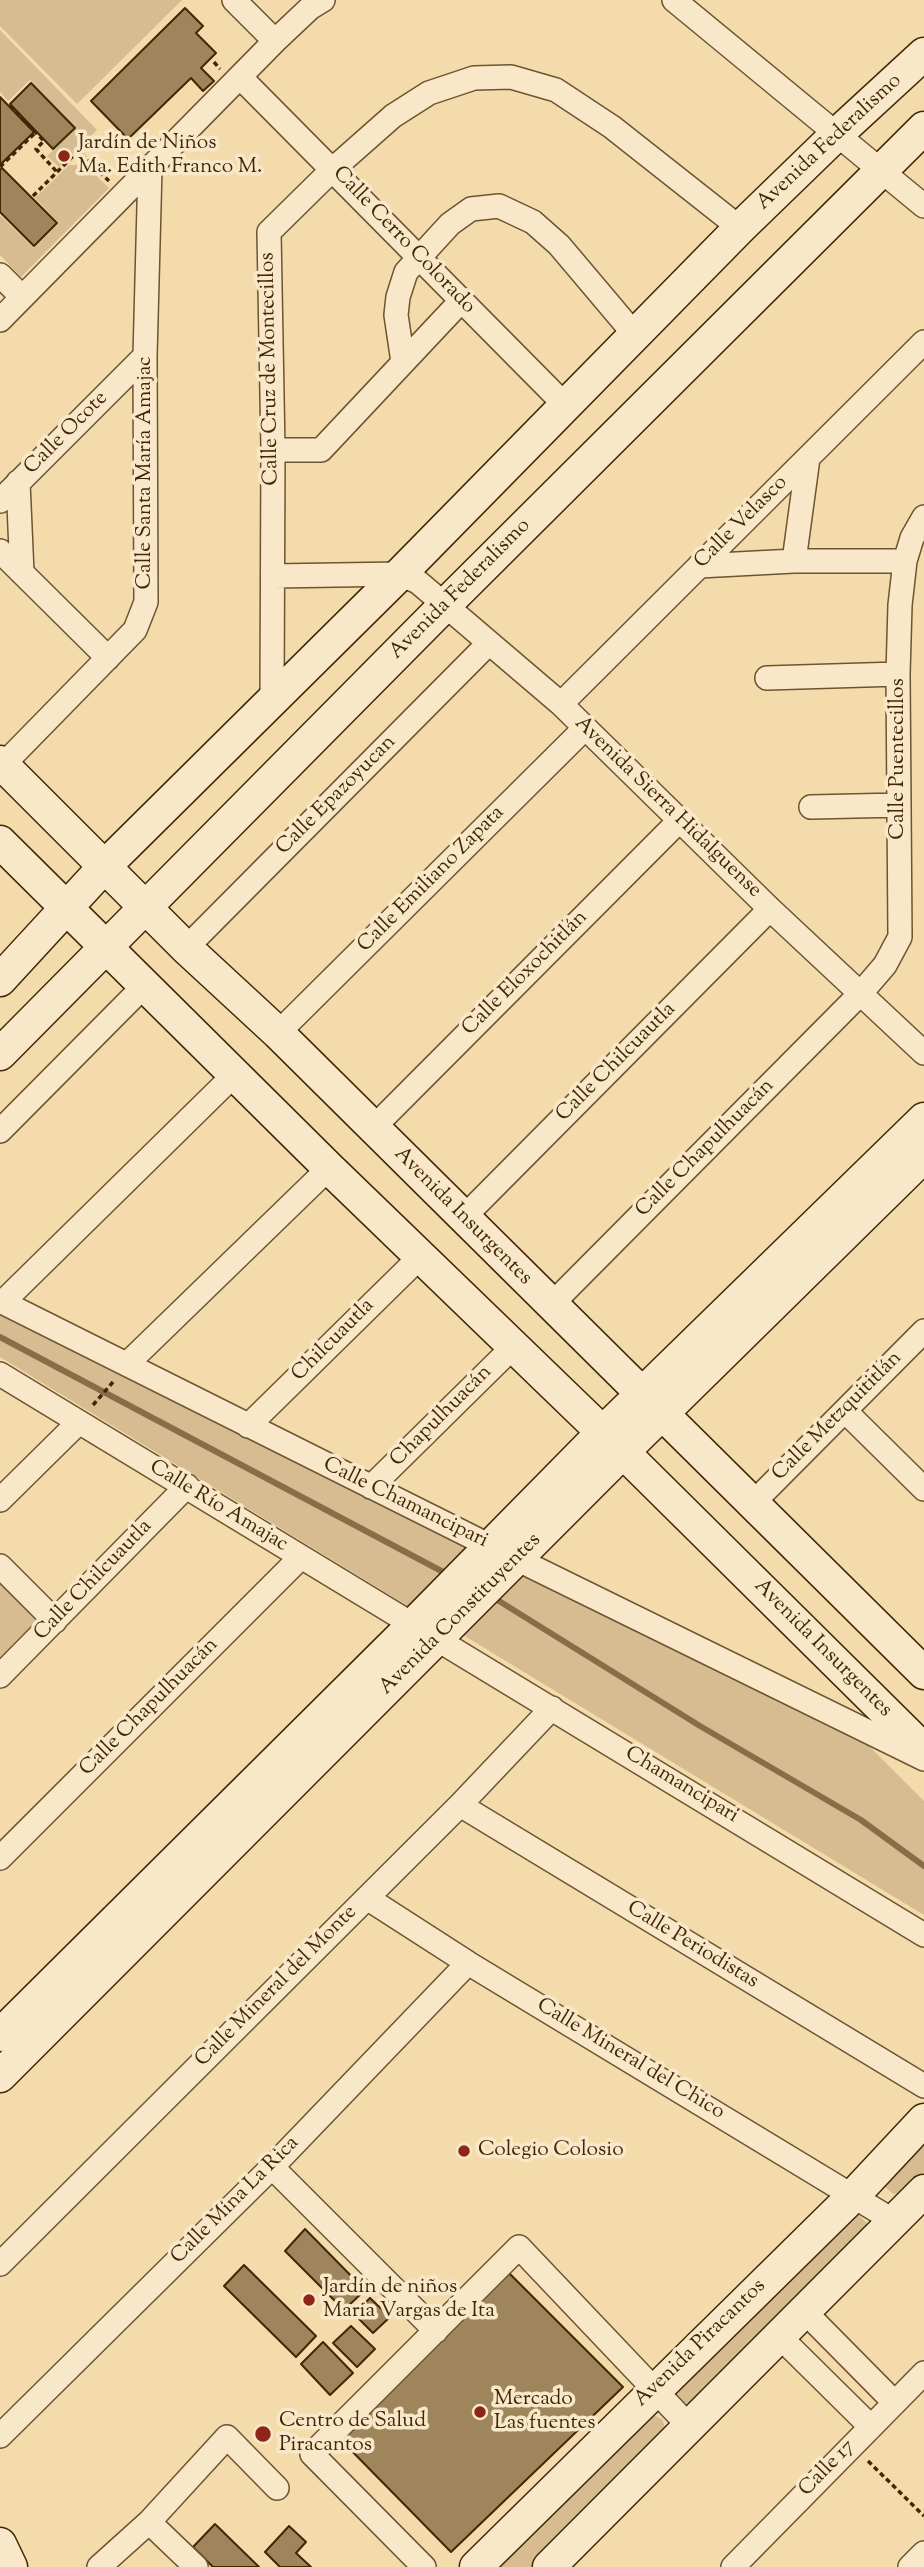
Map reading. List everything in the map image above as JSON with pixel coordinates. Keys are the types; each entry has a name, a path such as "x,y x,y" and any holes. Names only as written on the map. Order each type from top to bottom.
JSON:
{"street":[{"path":"234,0 275,41"},
{"path":"676,1 924,206"},
{"path":"0,320 314,3"},
{"name":"Avenida Federalismo","path":"0,980 104,866 400,575 740,228 924,54"},
{"name":"Calle Cerro Colorado","path":"240,77 566,406"},
{"name":"Calle Cruz de Montecillos","path":"272,699 273,450 269,232 333,169 393,116 429,93 474,78 511,77 556,90 612,127 740,228"},
{"name":"Avenida Federalismo","path":"0,1055 446,604 924,128"},
{"name":"Calle Santa María Amajac","path":"1,763 135,630 146,602 145,356 149,168"},
{"path":"403,362 397,335 398,297 406,272 450,224 471,209 499,206 533,222 559,245 635,335"},
{"path":"0,275 22,297"},
{"path":"273,450 321,450 461,301"},
{"name":"Calle Velasco","path":"561,704 924,342"},
{"name":"Calle Ocote","path":"0,500 145,356"},
{"path":"794,561 808,458"},
{"name":"Calle Ocote","path":"18,482 22,573"},
{"name":"Calle Puentecillos","path":"861,993 885,965 900,937 900,605 905,561 912,538 924,517"},
{"path":"0,551 108,658"},
{"path":"699,566 794,561 905,561"},
{"path":"273,576 400,575"},
{"name":"Avenida Sierra Hidalguense","path":"400,575 418,582 446,604 488,644 561,704 770,909 924,1053"},
{"name":"Calle Epazoyucan","path":"186,948 488,644"},
{"path":"767,678 898,674"},
{"name":"Calle Emiliano Zapata","path":"278,1033 585,728"},
{"name":"Avenida Insurgentes","path":"1,763 186,948 278,1033 924,1673"},
{"path":"811,807 900,805"},
{"name":"Calle Eloxochitlán","path":"373,1128 680,820"},
{"name":"Avenida Insurgentes","path":"0,842 328,1168 613,1442 924,1750"},
{"name":"Calle Chilcuautla","path":"463,1218 770,909"},
{"path":"0,1131 145,985"},
{"name":"Calle Chapulhuacán","path":"551,1305 861,993"},
{"path":"2,1301 235,1074"},
{"name":"Avenida Constituyentes","path":"652,1404 924,1119"},
{"name":"Avenida Constituyentes","path":"0,2076 180,1877 613,1442 924,1156"},
{"path":"123,1369 328,1168"},
{"name":"Chilcuautla","path":"248,1426 420,1257"},
{"name":"Calle Chamancipari","path":"2,1301 123,1369 248,1426 924,1759"},
{"name":"Calle Metzquititlán","path":"753,1503 924,1331"},
{"name":"Chapulhuacán","path":"371,1487 513,1347"},
{"name":"Calle Río Amajac","path":"0,1374 82,1418 187,1486 425,1632"},
{"path":"845,1411 924,1489"},
{"path":"0,1500 82,1418"},
{"name":"Calle Chilcuautla","path":"0,1676 187,1486"},
{"name":"Calle Chapulhuacán","path":"0,1858 301,1557"},
{"path":"0,1566 55,1620"},
{"name":"Chamancipari","path":"425,1632 924,1935"},
{"name":"Calle Mineral del Monte","path":"0,2264 460,1805 552,1708"},
{"name":"Calle Periodistas","path":"460,1805 924,2086"},
{"name":"Avenida Constituyentes","path":"0,2035 180,1877"},
{"name":"Calle Mineral del Chico","path":"367,1898 894,2221"},
{"name":"Calle Mina La Rica","path":"0,2436 272,2166 468,1962"},
{"name":"Avenida Piracantos","path":"476,2567 853,2196 924,2120"},
{"path":"272,2166 436,2331"},
{"path":"550,2567 924,2191"},
{"path":"424,2567 312,2454 519,2247 689,2426"},
{"path":"805,2312 894,2402"},
{"path":"780,2337 870,2426"},
{"name":"Calle 17","path":"733,2567 924,2372"},
{"path":"99,2567 149,2522 228,2437 278,2488"},
{"path":"149,2522 196,2567"},
{"path":"0,2544 11,2567"},
{"path":"910,2567 924,2553"}],"path":[{"path":"10,106 44,141 36,149 57,172"},
{"path":"0,167 35,133"},
{"path":"33,196 78,150 113,185"},
{"path":"82,1418 123,1369"},
{"path":"852,2445 924,2516"}],"shaded area":[{"path":"0,0 182,0 77,104 0,26"},
{"path":"0,30 97,130 59,167 47,156 76,128 30,80 8,101 0,92"},
{"path":"69,165 85,165 109,188 21,277 0,255 0,215 34,248 59,223 35,198"},
{"path":"0,1313 472,1551 416,1611 0,1357"},
{"path":"522,1575 869,1746 924,1801 924,1915 463,1635"},
{"path":"0,1582 36,1618 35,1625 0,1660"},
{"path":"924,2136 924,2172 902,2193 893,2194 883,2185"},
{"path":"855,2212 868,2224 863,2234 692,2403 682,2403 677,2398 676,2389"},
{"path":"653,2415 662,2419 665,2427 660,2436 531,2567 497,2567 643,2419"}],"building":[{"path":"185,8 203,26 196,33 216,53 201,68 214,81 203,91 191,78 128,139 91,101"},
{"path":"31,83 75,128 53,149 10,104"},
{"path":"0,97 34,132 0,165"},
{"path":"2,168 57,223 34,246 0,212"},
{"path":"305,2229 365,2290 344,2310 285,2251"},
{"path":"244,2265 316,2336 296,2357 224,2286"},
{"name":"Mercado Las fuentes","path":"506,2270 623,2387 451,2552 338,2437"},
{"path":"370,2298 390,2317 373,2333 354,2314"},
{"path":"351,2326 375,2349 357,2367 333,2343"},
{"path":"323,2342 353,2373 330,2395 301,2364"},
{"path":"215,2524 259,2567 213,2567 193,2547"},
{"path":"289,2526 306,2542 296,2553 311,2567 280,2567 265,2552"}],"waterway":[{"path":"0,1337 447,1574"},
{"path":"499,1601 700,1726 861,1820 924,1866"}],"place":[{"name":"Jardín de Niños Ma. Edith Franco M.","path":"64,156"},
{"name":"Colegio Colosio","path":"464,2151"},
{"name":"Jardín de niños Maria Vargas de Ita","path":"309,2300"},
{"name":"Mercado Las fuentes","path":"480,2412"},
{"name":"Centro de Salud Piracantos","path":"263,2434"}]}
